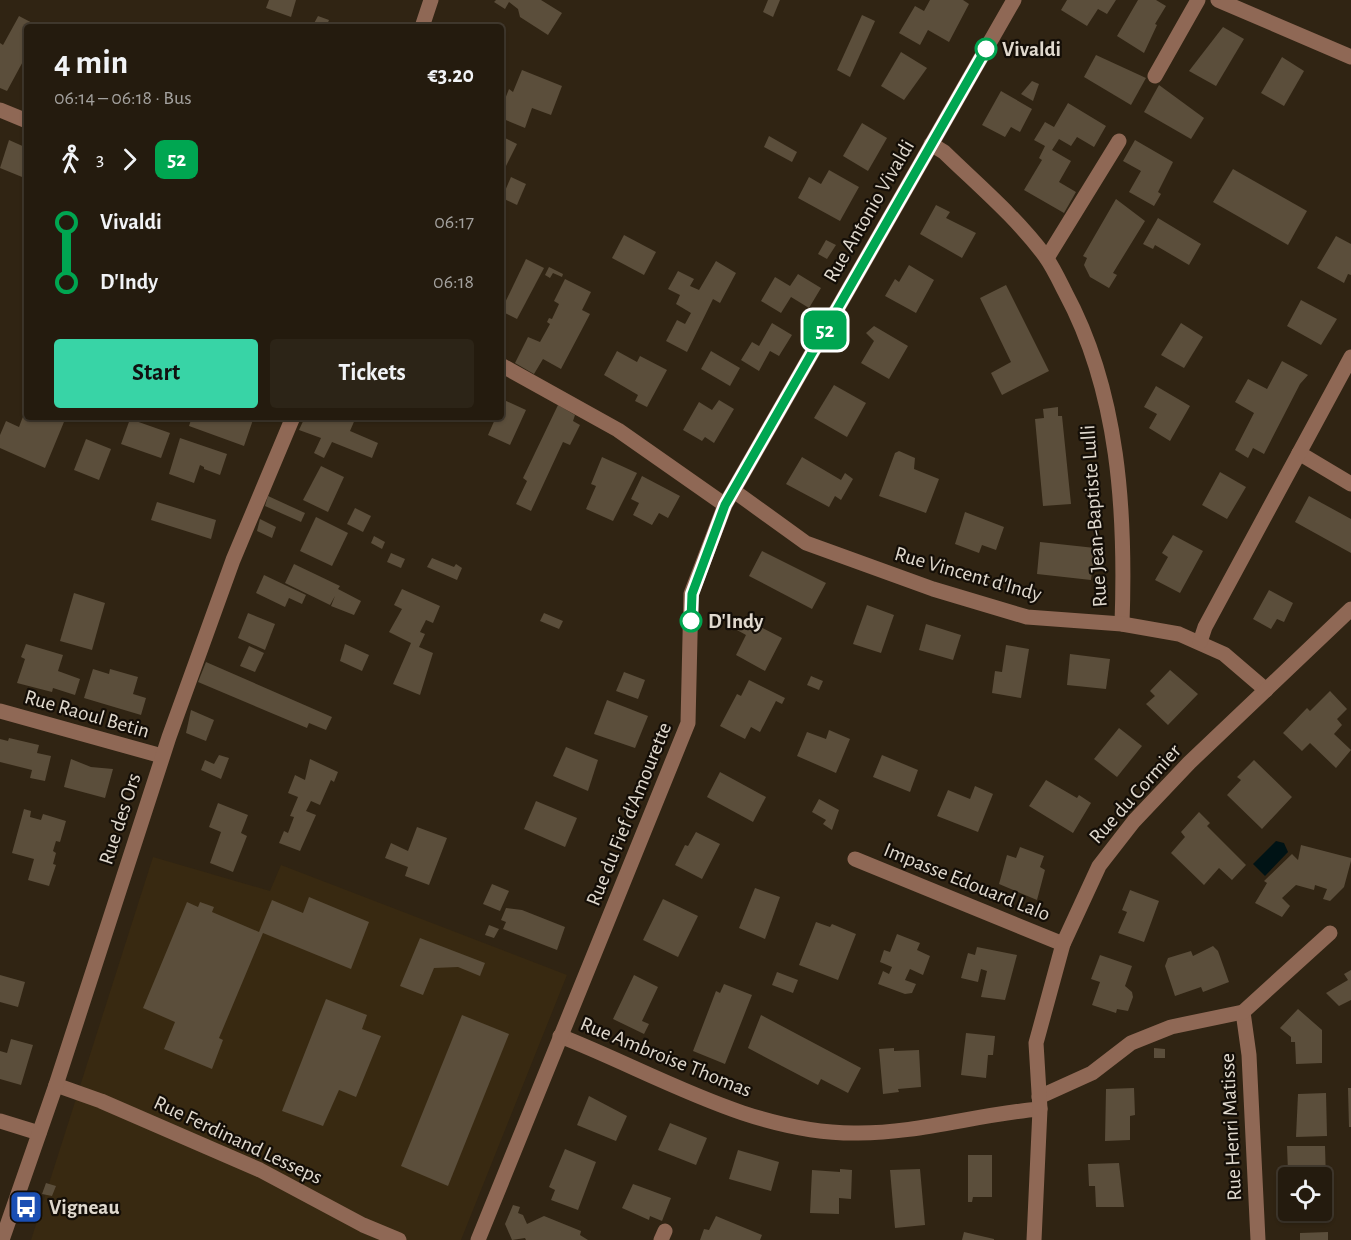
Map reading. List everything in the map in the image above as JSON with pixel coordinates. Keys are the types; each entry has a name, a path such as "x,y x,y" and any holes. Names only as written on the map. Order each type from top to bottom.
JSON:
{"street":[{"path":"423,24 431,0"},
{"name":"Rue Antonio Vivaldi","path":"725,505 1014,0"},
{"path":"1155,76 1198,0"},
{"path":"1218,0 1351,57"},
{"path":"0,110 24,120"},
{"path":"1047,258 1119,141"},
{"name":"Rue Jean-Baptiste Lulli","path":"931,144 944,152 1017,222 1047,258 1081,321 1105,393 1116,457 1122,624"},
{"path":"1200,642 1205,627 1351,357"},
{"path":"504,367 618,430 725,505"},
{"name":"Rue des Ors","path":"2,1240 56,1085 162,756 233,560 292,420"},
{"path":"1299,453 1351,484"},
{"name":"Rue Vincent d'Indy","path":"734,491 806,543 933,589 1027,617 1122,624 1179,634 1224,654 1266,690"},
{"name":"Rue du Fief d'Amourette","path":"478,1240 560,1036 630,873 669,766 688,723 692,594 725,505"},
{"name":"Rue du Cormier","path":"1034,1240 1039,1103 1036,1043 1063,944 1099,866 1134,821 1351,609"},
{"name":"Rue Raoul Betin","path":"0,711 162,756"},
{"name":"Impasse Edouard Lalo","path":"855,859 1063,944"},
{"path":"1243,1012 1330,933"},
{"name":"Rue Ambroise Thomas","path":"560,1036 730,1110 790,1125 851,1134 890,1132 1039,1103 1092,1073 1131,1043 1171,1027 1243,1012"},
{"name":"Rue Henri Matisse","path":"1243,1012 1249,1055 1258,1240"},
{"name":"Rue Ferdinand Lesseps","path":"56,1085 101,1101 260,1170 363,1225 399,1240"},
{"path":"0,1121 39,1133"}],"shaded area":[{"path":"1276,841 1284,843 1288,852 1265,876 1253,864"},
{"path":"153,857 270,891 281,865 567,975 461,1240 31,1240"}],"building":[{"path":"269,0 296,0 291,17 266,8"},
{"path":"496,0 541,0 562,13 548,35 520,17 518,9 509,2 505,9 494,2"},
{"path":"768,0 780,0 773,17 763,12"},
{"path":"930,0 963,0 969,4 949,42 928,30 920,45 899,33 915,6 924,11"},
{"path":"1067,0 1116,0 1107,14 1098,9 1087,26 1061,10"},
{"path":"1138,0 1156,0 1166,6 1155,24 1157,25 1144,53 1117,36"},
{"path":"862,15 875,21 850,77 837,70"},
{"path":"19,16 34,24 24,24 24,60 7,91 0,88 0,43 3,45"},
{"path":"318,16 329,20 327,24 314,24"},
{"path":"1223,27 1244,39 1216,86 1189,71"},
{"path":"901,52 927,68 904,100 881,86"},
{"path":"1096,55 1146,78 1131,105 1084,77"},
{"path":"1282,57 1304,71 1284,106 1261,93"},
{"path":"522,70 562,86 551,115 532,108 525,128 504,119 504,102 509,89 513,92"},
{"path":"1032,81 1039,84 1033,101 1021,94"},
{"path":"1159,85 1204,118 1191,139 1144,112"},
{"path":"1001,91 1032,109 1020,132 1011,127 1005,137 982,125"},
{"path":"1068,103 1106,126 1094,147 1077,137 1071,146 1059,139 1052,150 1071,161 1059,182 1076,192 1064,213 1024,190 1042,160 1039,158 1045,146 1034,140 1045,122 1054,127"},
{"path":"862,123 887,138 868,171 843,156"},
{"path":"769,136 797,152 792,162 764,147"},
{"path":"504,138 517,144 506,166 504,165"},
{"path":"9,140 24,147 24,178 0,168"},
{"path":"1135,140 1173,162 1158,192 1161,194 1154,206 1129,192 1141,171 1123,161"},
{"path":"1233,169 1307,211 1288,245 1213,202"},
{"path":"829,170 859,187 840,221 798,198 809,177 821,184"},
{"path":"511,177 526,184 517,205 504,199"},
{"path":"1116,199 1145,221 1113,273 1117,275 1109,288 1090,277 1084,265 1087,258 1083,256"},
{"path":"936,205 950,212 946,218 976,233 962,258 920,234"},
{"path":"1158,218 1201,244 1189,265 1155,245 1153,249 1143,244"},
{"path":"624,235 656,252 644,275 612,258"},
{"path":"1336,236 1351,244 1351,275 1348,274 1344,283 1317,268"},
{"path":"826,240 836,245 827,259 818,254"},
{"path":"526,259 544,268 517,319 504,312 504,305"},
{"path":"716,261 736,273 720,303 713,299 687,352 666,341 677,320 685,324 691,313 676,304 680,295 668,289 678,271 694,279 690,286 699,290"},
{"path":"909,265 934,280 916,313 885,296 895,279 899,282"},
{"path":"549,267 563,274 562,277 553,273 550,278 545,275"},
{"path":"798,274 821,288 809,308 791,297 781,313 761,301 775,277 790,286"},
{"path":"565,279 591,292 582,310 590,314 561,369 543,359 534,374 515,363 528,337 540,342 550,324 547,322 549,318 552,319 559,304 554,301"},
{"path":"1006,285 1049,371 1002,395 991,373 1011,362 980,298"},
{"path":"1301,300 1337,319 1321,345 1287,326"},
{"path":"772,323 792,335 779,356 770,351 759,371 741,360 752,342 759,346"},
{"path":"1181,323 1203,337 1184,368 1161,355"},
{"path":"874,326 908,346 889,379 861,363 874,341 866,333"},
{"path":"617,351 637,362 640,356 667,370 647,407 635,401 638,395 604,375"},
{"path":"711,351 740,368 730,386 701,369"},
{"path":"1282,361 1308,375 1300,384 1264,454 1253,448 1248,458 1235,450 1254,413 1235,402 1248,379 1267,389"},
{"path":"834,385 866,403 847,437 814,418"},
{"path":"1156,386 1190,406 1170,441 1149,428 1157,414 1144,407"},
{"path":"504,400 526,410 510,445 488,435 495,420 504,420"},
{"path":"719,400 734,409 714,443 705,437 702,441 683,430 699,402 712,410"},
{"path":"558,405 575,415 573,421 580,425 570,445 563,442 531,511 516,504 527,481 523,478"},
{"path":"1058,407 1058,416 1062,416 1071,504 1043,506 1035,419 1044,418 1043,409"},
{"path":"24,414 24,420 65,420 45,468 0,448 0,435 6,421 19,427"},
{"path":"130,420 170,433 161,458 121,444"},
{"path":"191,420 220,422 221,420 253,420 244,446 189,426"},
{"path":"304,420 355,420 350,431 378,443 372,458 332,442 324,458 314,453 321,438 299,430"},
{"path":"180,438 227,454 220,475 200,465 194,483 169,474"},
{"path":"86,439 111,449 99,480 74,470"},
{"path":"899,451 915,458 914,469 939,479 926,513 879,496 895,453"},
{"path":"602,457 637,473 613,521 586,509 596,486 591,484"},
{"path":"802,457 841,480 845,473 853,479 841,500 835,496 829,507 786,484"},
{"path":"321,466 344,477 328,512 303,500"},
{"path":"1220,472 1246,487 1227,519 1202,505"},
{"path":"642,476 680,496 668,518 659,513 652,525 633,515 639,503 631,499"},
{"path":"268,496 305,513 301,522 265,506"},
{"path":"1309,496 1351,519 1351,553 1295,522"},
{"path":"157,502 216,520 211,539 151,520"},
{"path":"355,508 371,516 363,532 347,524"},
{"path":"965,512 1004,527 996,550 982,545 979,553 955,544"},
{"path":"316,517 348,533 332,566 300,551"},
{"path":"260,519 276,527 272,538 257,531"},
{"path":"1173,535 1203,551 1180,593 1155,580 1168,557 1162,553"},
{"path":"374,536 385,542 382,549 371,543"},
{"path":"1040,542 1095,548 1091,580 1037,574"},
{"path":"762,551 826,583 812,609 749,576"},
{"path":"391,553 405,559 401,568 387,562"},
{"path":"432,558 454,567 456,564 462,568 457,580 427,567"},
{"path":"294,564 340,586 338,589 361,601 354,615 331,606 335,596 330,605 285,583"},
{"path":"264,575 306,595 302,604 289,598 285,607 256,593"},
{"path":"402,589 440,606 433,623 426,620 420,632 425,634 419,647 433,653 420,695 393,684 411,643 389,632 402,609 394,605"},
{"path":"1269,590 1293,603 1284,622 1277,619 1271,629 1253,619"},
{"path":"74,593 105,603 92,650 60,641"},
{"path":"867,605 894,615 881,653 853,644"},
{"path":"248,613 275,624 265,650 238,638"},
{"path":"544,613 563,621 559,629 540,621"},
{"path":"743,618 782,638 765,671 736,655 746,635 737,630"},
{"path":"926,624 961,635 953,660 919,650"},
{"path":"26,644 63,655 58,671 80,679 75,695 53,688 52,692 17,683 25,659 21,657"},
{"path":"345,644 369,655 362,671 340,661"},
{"path":"1006,645 1029,649 1021,698 992,693 995,671 1002,672"},
{"path":"249,646 264,653 255,672 240,666"},
{"path":"1070,654 1110,659 1106,689 1067,685"},
{"path":"206,662 332,717 326,730 309,723 307,728 198,682"},
{"path":"93,669 109,674 110,669 138,677 133,694 146,698 141,715 84,698"},
{"path":"1170,670 1198,694 1168,725 1146,704 1155,696 1150,691"},
{"path":"624,672 645,680 638,699 616,691"},
{"path":"811,676 823,681 819,690 807,685"},
{"path":"749,680 785,698 782,704 776,701 760,732 751,727 745,739 720,726 737,694 741,696"},
{"path":"1330,691 1347,709 1337,719 1342,725 1334,734 1351,750 1336,768 1310,743 1302,751 1283,733 1307,708 1310,711"},
{"path":"607,700 648,716 635,748 594,734"},
{"path":"191,710 214,720 206,741 186,733"},
{"path":"1119,728 1142,746 1117,777 1094,759"},
{"path":"829,730 850,739 836,773 797,756 807,732 826,739"},
{"path":"9,738 39,745 37,753 51,756 45,781 30,778 32,770 0,762 0,739 8,741"},
{"path":"566,747 598,760 588,791 553,776"},
{"path":"219,755 229,758 221,779 201,770 205,760 214,764"},
{"path":"882,755 918,770 910,792 873,777"},
{"path":"71,759 91,767 113,769 105,798 64,787"},
{"path":"310,759 338,772 334,782 331,780 320,805 311,801 306,811 316,815 300,851 279,843 284,831 288,833 294,817 290,816 298,797 288,793 295,775 305,780"},
{"path":"1254,760 1292,797 1262,829 1227,795 1241,780 1237,777"},
{"path":"720,772 766,797 753,822 707,797"},
{"path":"1046,780 1077,798 1079,795 1091,803 1073,833 1029,806"},
{"path":"975,786 993,794 978,832 937,816 948,790 970,799"},
{"path":"819,799 839,810 832,830 823,824 826,820 812,812"},
{"path":"536,801 577,818 565,847 524,829"},
{"path":"218,803 248,815 241,833 247,836 233,872 210,863 221,832 209,827"},
{"path":"24,809 31,811 30,817 41,820 43,814 66,821 60,842 56,841 53,851 56,853 53,864 56,865 49,886 28,880 34,859 12,853"},
{"path":"1199,812 1210,823 1207,826 1246,865 1232,880 1219,868 1204,885 1171,853 1185,837 1181,832"},
{"path":"417,827 447,838 429,885 405,876 408,867 385,858 391,843 408,851"},
{"path":"696,832 720,844 702,879 675,865 685,845 688,846"},
{"path":"1301,845 1351,858 1351,861 1344,887 1330,901 1323,899 1327,889 1315,885 1314,890 1296,885 1282,898 1290,906 1282,917 1255,903 1267,883 1264,881 1292,854 1298,860"},
{"path":"1020,847 1044,856 1040,867 1045,870 1037,900 999,884 1007,855 1016,858"},
{"path":"492,884 509,891 500,911 483,904"},
{"path":"755,888 780,897 765,939 739,928"},
{"path":"1130,890 1159,901 1144,942 1118,933 1127,912 1122,910"},
{"path":"309,897 369,922 351,969 263,933 219,1038 223,1040 212,1069 164,1049 175,1022 143,1008 187,902 198,907 200,902 214,907 212,912 259,932 272,900 303,913"},
{"path":"663,899 698,916 678,957 643,940"},
{"path":"506,908 522,910 565,927 557,950 503,929 506,922 501,920"},
{"path":"816,922 830,927 832,924 856,934 838,980 799,965"},
{"path":"489,925 499,929 494,938 485,935"},
{"path":"897,934 920,943 917,950 930,956 923,975 910,969 905,980 916,984 912,993 905,994 878,984 883,971 889,974 892,967 880,962 884,950 890,952"},
{"path":"420,938 485,963 480,976 458,967 434,968 423,995 400,986"},
{"path":"1213,946 1218,951 1229,982 1203,992 1201,987 1175,996 1165,966 1168,958 1191,951 1193,956"},
{"path":"977,947 1017,955 1005,1000 981,997 987,971 981,969 978,982 961,978 968,953 975,955"},
{"path":"1100,955 1132,966 1125,986 1132,992 1133,997 1128,1011 1117,1009 1116,1013 1092,1005 1100,982 1091,979"},
{"path":"1351,970 1351,1000 1339,1006 1326,993 1348,980 1344,974"},
{"path":"777,972 798,980 793,993 772,985"},
{"path":"0,975 25,982 18,1007 0,1002"},
{"path":"634,975 658,987 642,1021 649,1024 644,1034 613,1019"},
{"path":"724,984 752,995 725,1064 693,1051 716,991 720,993"},
{"path":"326,999 367,1015 362,1029 381,1036 356,1097 339,1090 323,1126 282,1111"},
{"path":"1298,1009 1322,1030 1322,1063 1296,1064 1295,1042 1291,1042 1291,1037 1280,1028"},
{"path":"462,1015 509,1034 448,1186 401,1166"},
{"path":"761,1015 861,1068 848,1093 821,1079 818,1085 748,1048"},
{"path":"966,1033 995,1036 993,1055 988,1055 986,1078 961,1075"},
{"path":"11,1039 33,1045 21,1085 0,1079 0,1051 7,1053"},
{"path":"894,1048 894,1051 919,1050 921,1087 898,1089 899,1092 883,1094 879,1049"},
{"path":"1154,1048 1165,1049 1165,1058 1154,1058"},
{"path":"1134,1088 1135,1115 1130,1116 1130,1140 1105,1141 1106,1089"},
{"path":"1348,1088 1351,1088 1351,1127 1349,1127"},
{"path":"1326,1093 1327,1136 1296,1137 1298,1094"},
{"path":"589,1096 627,1116 616,1141 577,1125"},
{"path":"670,1123 707,1138 696,1165 658,1150"},
{"path":"1287,1146 1325,1146 1326,1167 1288,1167"},
{"path":"565,1149 596,1162 578,1210 551,1200 555,1190 549,1187"},
{"path":"738,1150 779,1162 771,1191 729,1179"},
{"path":"968,1155 992,1155 992,1197 973,1197 972,1202 968,1202"},
{"path":"1119,1163 1124,1207 1096,1207 1095,1186 1089,1186 1088,1164"},
{"path":"840,1169 852,1170 851,1199 839,1198 839,1214 810,1213 812,1170 840,1172"},
{"path":"920,1169 925,1225 895,1228 890,1170"},
{"path":"46,1183 56,1186 52,1196 42,1194"},
{"path":"633,1184 671,1198 662,1221 650,1216 649,1220 622,1208"},
{"path":"513,1205 520,1207 518,1213 523,1215 527,1224 544,1216 581,1231 580,1235 588,1240 526,1240 525,1238 512,1240 505,1224"},
{"path":"716,1216 762,1235 760,1240 700,1240 704,1229 709,1230"},
{"path":"964,1232 994,1239 994,1240 962,1240"},
{"path":"1328,1232 1328,1240 1300,1240 1300,1233"}],"bus line":[{"name":"52","path":"691,621 692,594 725,505 986,49"}],"place":[{"name":"Vivaldi","path":"986,49"},
{"name":"D'Indy","path":"691,621"},
{"name":"Vigneau","path":"26,1207"}]}
